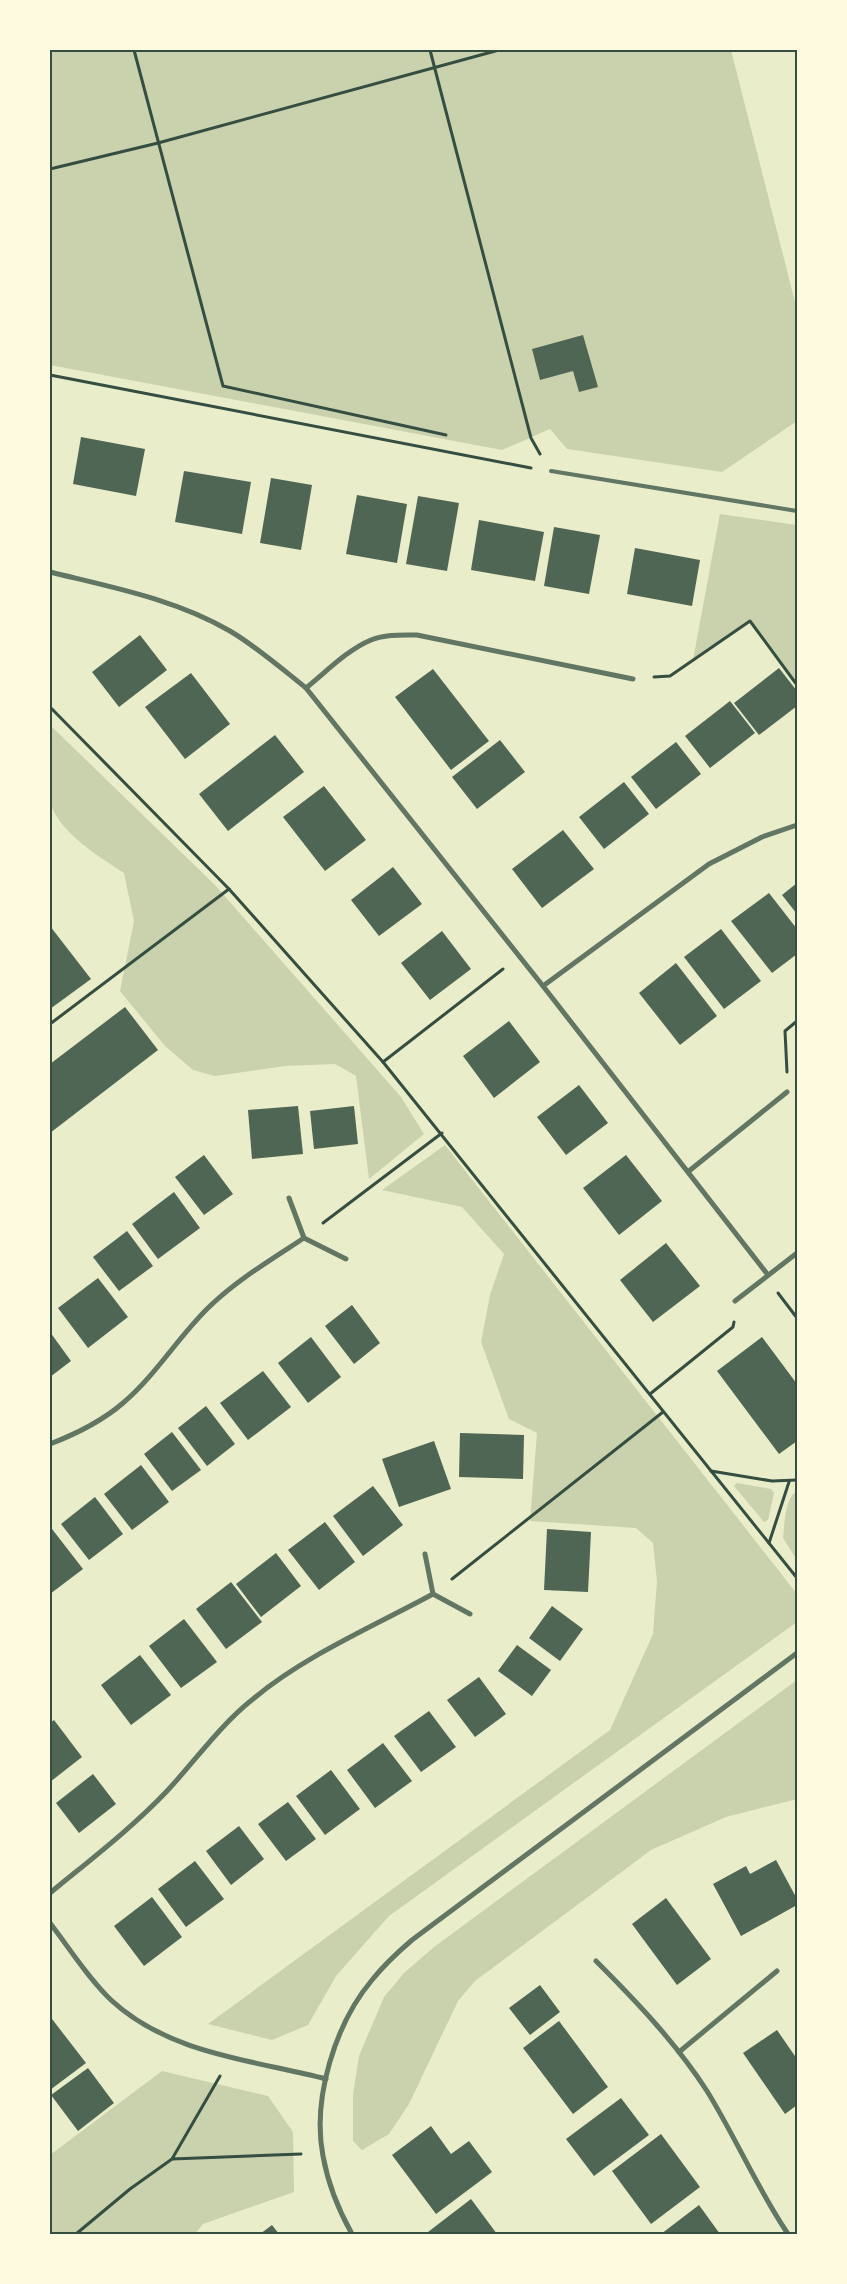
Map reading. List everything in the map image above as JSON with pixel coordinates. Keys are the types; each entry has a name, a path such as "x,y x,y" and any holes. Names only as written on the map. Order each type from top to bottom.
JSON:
{"street":[{"path":"50,572 140,594 186,610 230,631 268,657 306,688 689,1171 768,1275"},
{"path":"306,688 351,651 372,640 394,635 417,635 633,679"},
{"path":"543,986 709,864 762,837 797,824"},
{"path":"689,1171 787,1092"},
{"path":"289,1198 304,1238 346,1259"},
{"path":"50,1444 73,1436 102,1419 123,1403 210,1306 251,1274 304,1238"},
{"path":"735,1302 797,1253"},
{"path":"425,1554 433,1594"},
{"path":"433,1594 470,1614"},
{"path":"50,1893 104,1849 167,1791 222,1728 258,1694 299,1666 433,1594"},
{"path":"352,2234 338,2209 329,2184 322,2154 322,2106 333,2050 344,2024 366,1987 390,1960 412,1940 797,1653"},
{"path":"50,1923 92,1980 110,2000 146,2027 168,2038 230,2058 326,2079"},
{"path":"596,1961 640,2006 679,2052 728,2128 760,2191 788,2234"},
{"path":"679,2052 777,1971"}],"lane":[{"path":"551,472 797,511"}],"path":[{"path":"134,50 223,386 446,435"},
{"path":"430,50 531,438 551,472"},
{"path":"50,169 158,143 434,66 499,50"},
{"path":"50,375 551,472"},
{"path":"633,679 670,676 750,621 797,685"},
{"path":"50,707 229,889 383,1062 442,1133 797,1578"},
{"path":"50,1024 229,889"},
{"path":"383,1062 519,956"},
{"path":"787,1092 785,1031 797,1022"},
{"path":"304,1238 442,1133"},
{"path":"768,1275 797,1318"},
{"path":"650,1394 733,1327 735,1302"},
{"path":"433,1594 663,1412"},
{"path":"710,1471 772,1481 789,1482 797,1480"},
{"path":"768,1544 789,1482"},
{"path":"76,2234 130,2189 172,2159 230,2058"},
{"path":"172,2159 322,2154"}],"green space":[{"path":"50,50 731,50 797,310 797,421 722,472 567,449 550,429 502,450 50,365"},
{"path":"720,514 797,525 797,685 750,621 693,660"},
{"path":"50,725 215,885 401,1097 424,1134 369,1179 356,1076 335,1064 285,1066 215,1076 193,1070 165,1046 120,991 134,921 124,873 81,843 62,824 55,813 51,803 49,786"},
{"path":"445,1145 797,1594 797,1622 389,1916 336,1976 308,2025 272,2040 208,2024 610,1730 653,1634 657,1581 653,1543 636,1528 530,1521 537,1433 509,1419 481,1342 490,1295 504,1254 462,1207 382,1190"},
{"path":"737,1483 771,1489 774,1493 768,1520 764,1522 734,1486"},
{"path":"797,1491 797,1560 783,1538 787,1506"},
{"path":"797,1680 797,1799 726,1817 651,1850 475,1981 458,2001 409,2104 389,2134 362,2150 353,2141 353,2094 359,2056 384,1997 404,1973 434,1947"},
{"path":"162,2071 268,2096 293,2132 294,2192 203,2224 195,2234 50,2234 50,2155"}],"building":[{"path":"583,335 598,387 579,392 573,371 540,380 532,349"},
{"path":"81,437 145,449 136,496 73,484"},
{"path":"184,471 251,482 242,534 175,522"},
{"path":"271,478 312,485 301,550 260,543"},
{"path":"357,495 407,504 397,563 346,554"},
{"path":"418,496 459,503 447,571 406,564"},
{"path":"479,520 544,532 535,581 471,570"},
{"path":"554,527 600,535 589,594 544,586"},
{"path":"635,548 700,560 692,606 627,594"},
{"path":"140,635 167,670 119,707 92,672"},
{"path":"779,668 797,691 797,706 759,735 734,703"},
{"path":"433,669 489,741 451,770 395,697"},
{"path":"191,673 230,724 185,759 145,707"},
{"path":"730,701 755,733 710,768 685,736"},
{"path":"275,735 304,772 228,831 199,794"},
{"path":"500,740 525,772 477,809 452,777"},
{"path":"676,742 701,774 656,809 631,777"},
{"path":"624,782 649,814 604,849 579,817"},
{"path":"324,786 366,840 325,871 283,817"},
{"path":"563,830 594,869 542,908 512,869"},
{"path":"393,867 422,904 379,936 351,900"},
{"path":"797,883 797,914 782,895"},
{"path":"769,893 797,929 797,954 772,973 731,921"},
{"path":"50,926 91,979 50,1009"},
{"path":"721,929 761,981 724,1009 684,957"},
{"path":"442,931 471,969 430,1000 401,963"},
{"path":"676,963 717,1016 680,1045 639,993"},
{"path":"125,1007 158,1050 50,1133 50,1064"},
{"path":"509,1021 540,1062 494,1098 463,1056"},
{"path":"579,1085 608,1123 566,1155 537,1117"},
{"path":"298,1106 303,1154 252,1159 248,1110"},
{"path":"354,1106 358,1144 314,1149 310,1111"},
{"path":"204,1155 233,1194 204,1215 175,1177"},
{"path":"626,1155 662,1201 619,1235 583,1188"},
{"path":"174,1192 200,1228 158,1259 132,1224"},
{"path":"127,1231 153,1266 119,1291 93,1257"},
{"path":"666,1243 700,1286 653,1322 620,1280"},
{"path":"98,1278 128,1317 88,1348 58,1308"},
{"path":"352,1305 380,1343 354,1364 325,1326"},
{"path":"50,1332 71,1361 50,1377"},
{"path":"311,1337 341,1377 308,1403 278,1363"},
{"path":"762,1337 797,1384 797,1441 779,1454 717,1371"},
{"path":"263,1371 291,1407 248,1440 220,1403"},
{"path":"206,1406 235,1444 207,1466 178,1428"},
{"path":"172,1432 201,1470 172,1491 144,1454"},
{"path":"460,1433 524,1435 523,1479 459,1477"},
{"path":"434,1441 451,1489 399,1507 382,1459"},
{"path":"141,1465 169,1502 132,1530 104,1494"},
{"path":"373,1486 403,1525 363,1556 333,1516"},
{"path":"95,1497 123,1534 89,1560 61,1524"},
{"path":"325,1522 355,1562 319,1590 288,1550"},
{"path":"52,1529 83,1569 50,1594 50,1530"},
{"path":"547,1529 591,1532 588,1592 544,1590"},
{"path":"276,1553 301,1586 261,1617 236,1584"},
{"path":"231,1582 262,1622 226,1649 196,1609"},
{"path":"552,1606 583,1629 560,1661 529,1638"},
{"path":"184,1619 217,1662 181,1688 149,1646"},
{"path":"517,1645 551,1670 532,1696 498,1671"},
{"path":"140,1655 171,1695 131,1725 101,1685"},
{"path":"479,1677 506,1714 475,1737 447,1700"},
{"path":"429,1711 456,1747 421,1772 394,1736"},
{"path":"54,1720 82,1757 50,1782 50,1723"},
{"path":"383,1743 412,1781 375,1808 347,1770"},
{"path":"331,1770 360,1809 325,1835 296,1796"},
{"path":"93,1774 116,1804 79,1833 56,1803"},
{"path":"288,1802 316,1839 286,1861 258,1824"},
{"path":"239,1826 264,1859 231,1885 206,1851"},
{"path":"776,1860 797,1899 797,1905 741,1936 713,1884 746,1866 750,1874"},
{"path":"195,1861 224,1899 186,1927 158,1889"},
{"path":"152,1897 182,1937 144,1966 114,1926"},
{"path":"666,1898 711,1959 677,1985 632,1924"},
{"path":"540,1985 560,2012 530,2035 509,2008"},
{"path":"52,2019 86,2063 50,2090 50,2021"},
{"path":"559,2021 608,2087 573,2114 523,2048"},
{"path":"777,2030 797,2059 797,2105 785,2114 743,2053"},
{"path":"88,2068 114,2103 78,2131 51,2095"},
{"path":"621,2098 649,2135 594,2176 566,2139"},
{"path":"431,2126 451,2154 469,2141 492,2172 436,2214 392,2155"},
{"path":"661,2134 700,2187 651,2224 612,2171"},
{"path":"471,2199 497,2234 430,2234 428,2232"},
{"path":"699,2205 720,2234 661,2234"},
{"path":"272,2225 279,2234 260,2234"}]}
